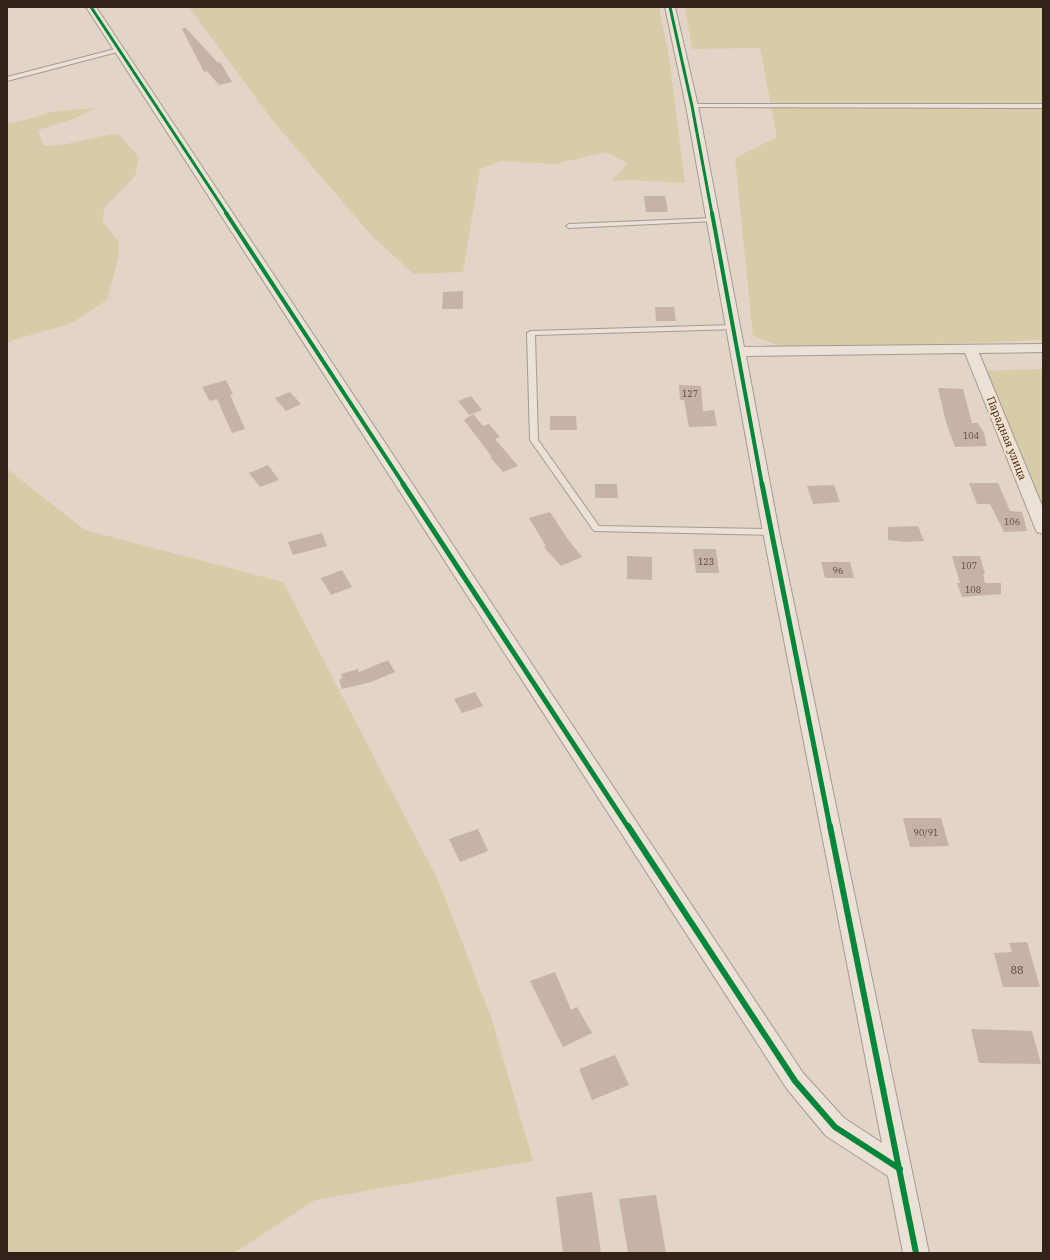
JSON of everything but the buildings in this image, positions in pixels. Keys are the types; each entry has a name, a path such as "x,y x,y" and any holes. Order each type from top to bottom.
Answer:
{"street":[{"path":"91,7 795,1081 835,1127 900,1169"},
{"path":"670,7 692,106 714,220 771,532 916,1253"},
{"path":"738,352 1043,348"},
{"name":"Парадная улица","path":"970,349 1043,528"}],"lane":[{"path":"7,79 119,50"},
{"path":"692,106 1043,106"},
{"path":"570,226 714,220"},
{"path":"733,327 531,333 534,440 597,528 771,532"}],"shaded area":[{"path":"189,7 659,7 669,57 685,183 628,180 612,181 613,177 621,172 627,163 606,152 555,164 502,161 480,169 463,272 414,274 372,236 273,121"},
{"path":"685,7 1043,7 1043,340 788,349 753,336 735,158 777,137 760,48 692,49"},
{"path":"95,108 76,118 38,130 43,145 62,145 118,134 139,157 135,176 104,208 103,222 119,242 119,255 107,300 70,324 13,340 7,344 7,123 25,120 51,112"},
{"path":"1043,369 1043,507 973,371"},
{"path":"7,469 85,530 283,582 438,880 491,1017 533,1161 315,1200 234,1253 7,1253"}],"cycle path":[{"path":"91,7 795,1081 835,1127 900,1169"},
{"path":"670,7 692,106 771,532 916,1253"}]}
